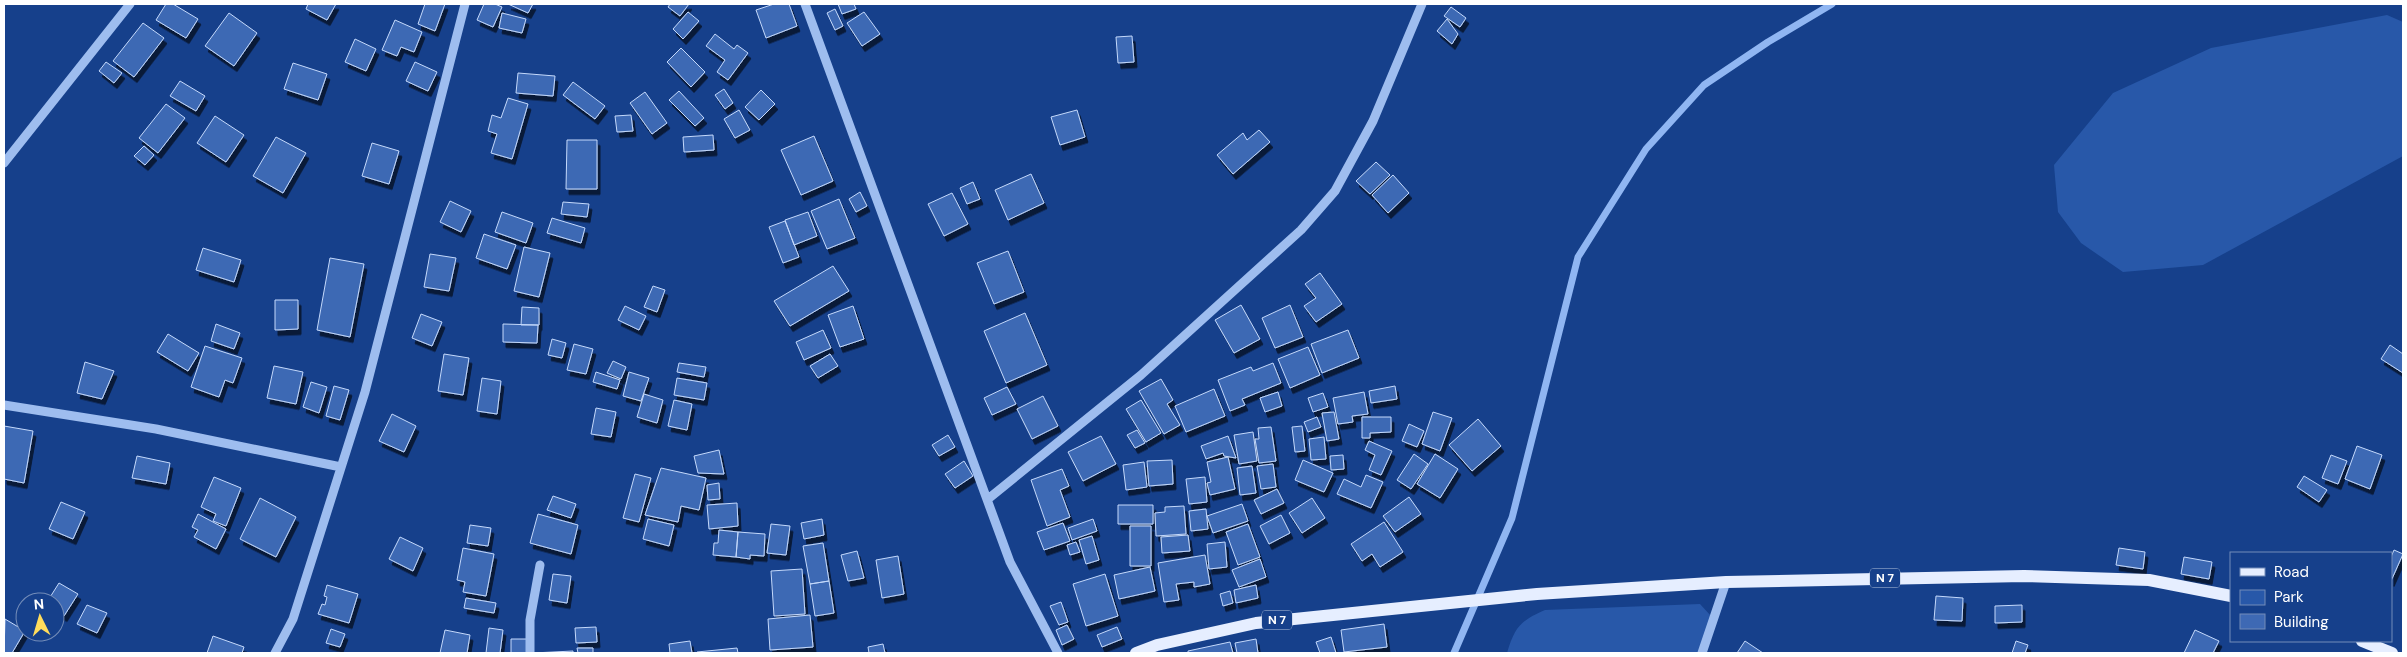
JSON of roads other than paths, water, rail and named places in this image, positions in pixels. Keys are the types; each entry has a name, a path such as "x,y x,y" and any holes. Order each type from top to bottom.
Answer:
{"main road":[{"name":"N 7","path":"1136,653 1157,645 1256,623 1422,604 1537,594 1726,582 2043,576 2149,580 2230,596"},
{"path":"2364,642 2392,653"}],"street":[{"path":"4,163 130,4"},
{"path":"275,653 293,619 365,392 465,4"},
{"path":"804,4 1010,562 1058,653"},
{"path":"988,499 1141,375 1301,230 1336,191 1372,121 1422,4"},
{"path":"4,405 156,429 341,467"},
{"path":"530,653 530,620 540,564"},
{"path":"1702,653 1726,582"}],"waterway":[{"path":"1454,653 1512,518 1578,257 1646,149 1704,85 1768,42 1832,4"}]}
